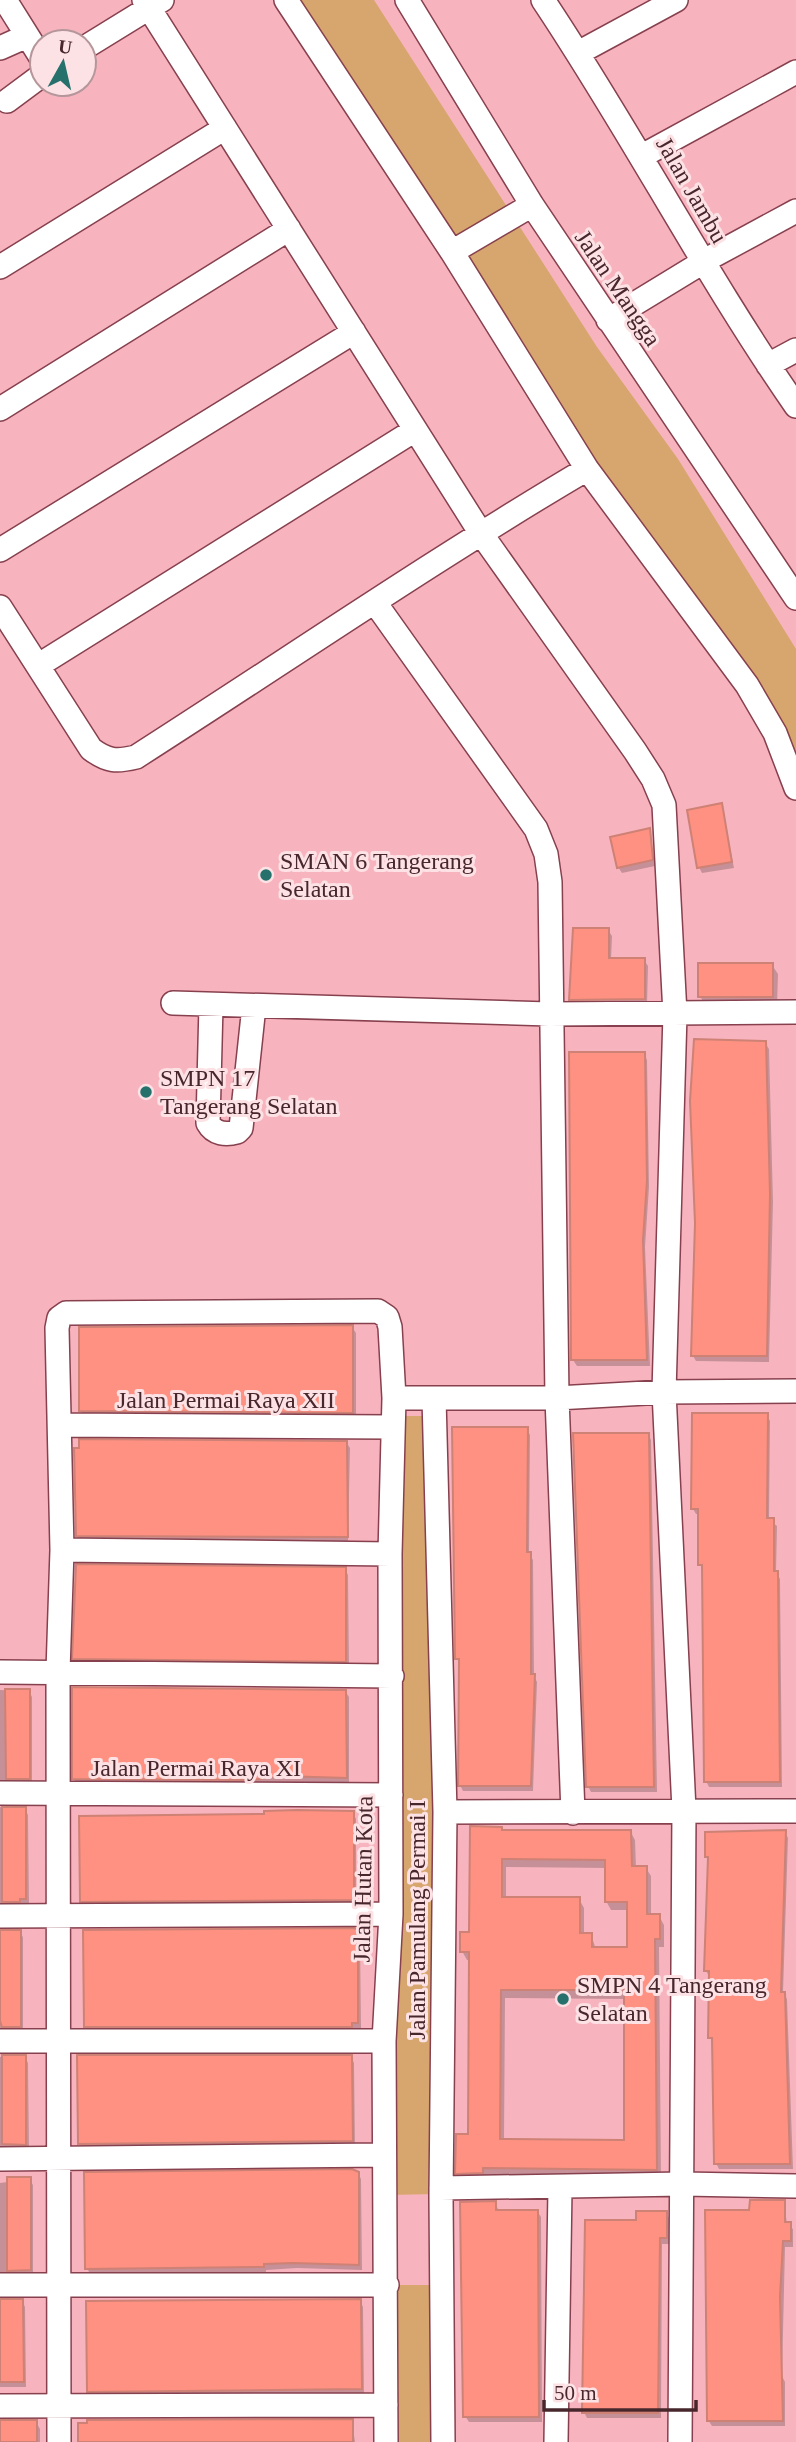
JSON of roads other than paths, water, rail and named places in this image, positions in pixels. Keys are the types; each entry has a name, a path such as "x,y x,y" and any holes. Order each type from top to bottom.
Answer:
{"street":[{"path":"0,48 27,36 5,0"},
{"path":"286,0 452,252 587,469 747,685 775,733 796,788"},
{"name":"Jalan Jambu","path":"543,0 642,156 703,262 796,405"},
{"path":"578,52 676,0"},
{"path":"98,39 152,2 225,128 480,532 653,779 664,805 675,1013 664,1392 684,1810 680,2442"},
{"name":"Jalan Mangga","path":"418,4 532,205 796,598"},
{"path":"642,156 796,72"},
{"path":"7,101 28,85"},
{"path":"0,267 225,128"},
{"path":"452,252 532,205"},
{"path":"607,320 703,262 796,211"},
{"path":"0,409 289,229"},
{"path":"0,550 354,332"},
{"path":"768,365 796,350"},
{"path":"39,665 415,430"},
{"path":"0,607 91,749 106,760 120,761 136,757 376,604 480,532 587,469"},
{"path":"376,604 536,829 546,854 550,882 556,1398 573,1813"},
{"path":"173,1003 550,1014 796,1012"},
{"path":"211,1005 208,1123 215,1131 223,1134 237,1132 241,1128 254,1006"},
{"name":"Jalan Hutan Kota","path":"60,1425 57,1328 59,1318 66,1312 378,1311 387,1317 394,1398 390,1554 391,1914 384,2041 386,2442"},
{"path":"394,1398 556,1398 664,1392 796,1391"},
{"name":"Jalan Pamulang Permai I","path":"433,1398 445,1812 441,2188 443,2442"},
{"path":"59,2442 58,1671 62,1550 60,1425"},
{"name":"Jalan Permai Raya XII","path":"60,1425 392,1427"},
{"path":"62,1550 390,1554"},
{"path":"0,1672 392,1676"},
{"name":"Jalan Permai Raya XI","path":"0,1793 391,1795"},
{"path":"445,1812 796,1811"},
{"path":"0,1916 391,1914"},
{"path":"0,2041 384,2041"},
{"path":"0,2159 384,2155"},
{"path":"441,2188 683,2184 796,2186"},
{"path":"556,2442 560,2188"},
{"path":"0,2285 387,2285"},
{"path":"0,2406 386,2405"}],"place":[{"name":"SMAN 6 Tangerang Selatan","path":"266,875"},
{"name":"SMPN 17 Tangerang Selatan","path":"146,1092"},
{"name":"SMPN 4 Tangerang Selatan","path":"563,1999"}]}
